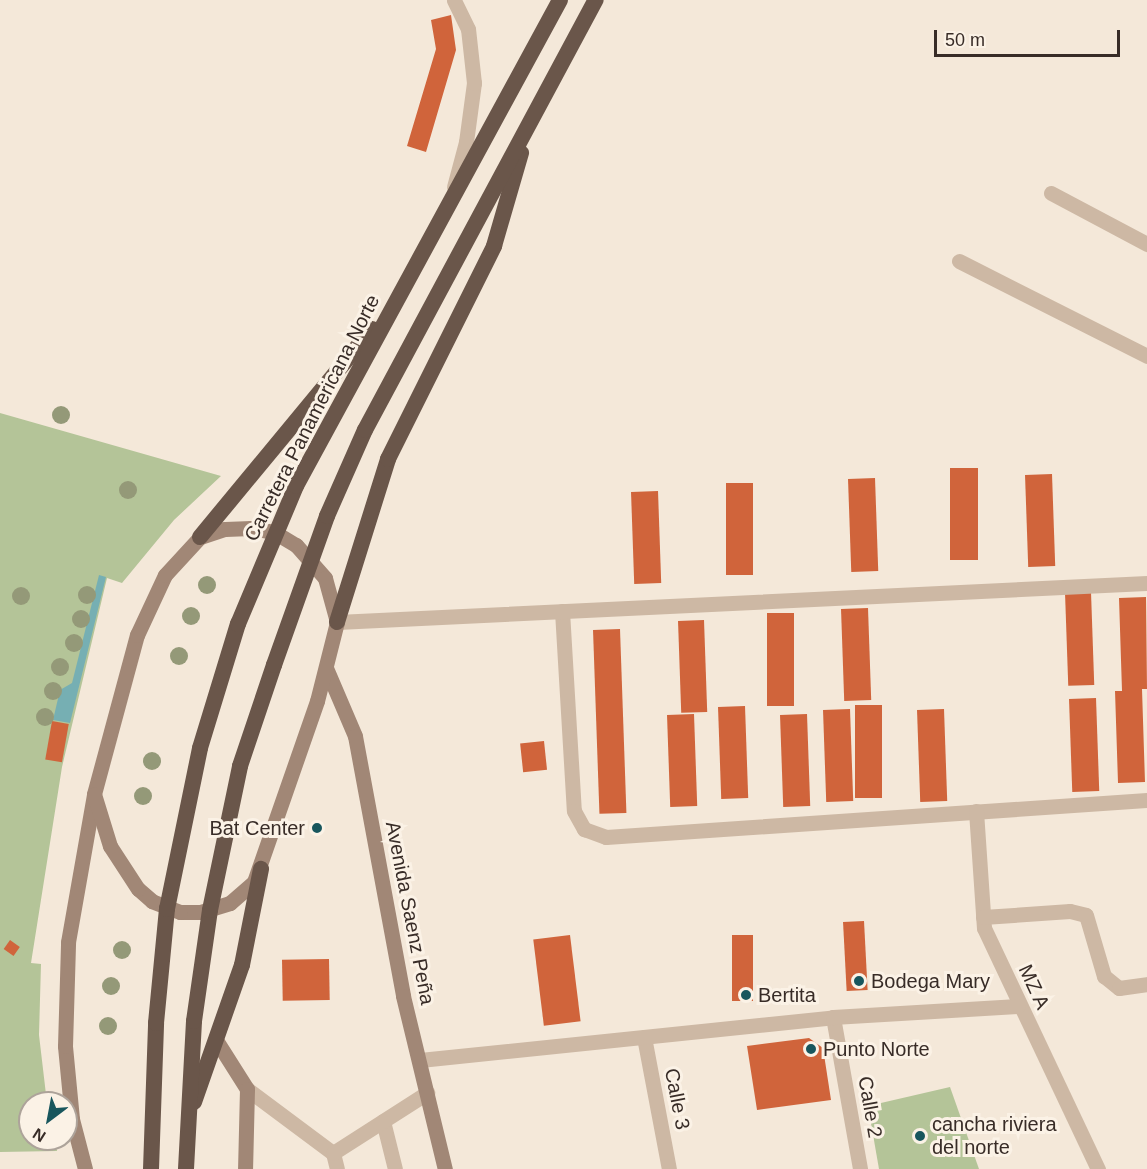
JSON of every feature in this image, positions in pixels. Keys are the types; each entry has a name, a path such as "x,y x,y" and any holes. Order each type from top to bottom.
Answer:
{"highway":[{"name":"Carretera Panamericana Norte","path":"152,1169 156,1023 167,909 200,748 238,624 274,532 398,295 560,0"},
{"path":"186,1169 194,1021 210,910 240,766 311,559 365,430 596,0"},
{"path":"337,622 388,459 494,246 532,117"},
{"path":"200,537 398,295"},
{"path":"188,1120 242,965 261,869"}],"main road":[{"path":"85,1169 68,1085 64,988 78,874 94,794 143,617 165,575 200,537 225,529 274,532 311,559 325,578 337,622 317,701 261,869 241,896 210,910 192,912 167,909 138,889 111,846 94,794"},
{"name":"Avenida Saenz Peña","path":"326,668 355,736 403,996 445,1169"},
{"path":"317,701 330,695 338,696"},
{"path":"216,1040 247,1089 245,1169"}],"street":[{"path":"451,199 466,142 474,83 468,29 454,0"},
{"path":"1051,193 1147,244"},
{"path":"959,261 1147,356"},
{"path":"337,622 1147,583"},
{"path":"562,611 574,811 584,829 606,837 1147,800"},
{"name":"MZ A","path":"976,811 984,928 1018,1006 1098,1169"},
{"path":"983,916 1070,911 1086,915 1104,976 1119,988 1147,984"},
{"path":"420,1060 833,1017 1018,1006"},
{"name":"Calle 2","path":"833,1017 860,1169"},
{"name":"Calle 3","path":"644,1037 669,1169"},
{"path":"247,1089 333,1153 337,1169"},
{"path":"333,1153 427,1093"},
{"path":"383,1121 395,1169"}],"green space":[{"path":"0,413 221,476 174,520 122,583 107,578 62,767 31,963 41,964 39,1035 46,1091 18,1091 18,1151 57,1151 0,1152"},
{"name":"cancha riviera del norte","path":"950,1087 979,1169 879,1169 868,1106"}],"water":[{"path":"99,575 106,577 70,723 53,720 60,690 72,683"}],"building":[{"path":"451,15 456,50 426,152 407,146 436,49 431,20"},
{"path":"950,468 978,468 978,560 950,560"},
{"path":"1052,474 1055,566 1028,567 1025,475"},
{"path":"875,478 878,571 851,572 848,479"},
{"path":"726,483 753,483 753,575 726,575"},
{"path":"658,491 661,583 634,584 631,492"},
{"path":"1091,592 1094,685 1068,686 1065,593"},
{"path":"1146,597 1147,689 1142,689 1145,782 1118,783 1115,691 1122,691 1119,598"},
{"path":"868,608 871,700 844,701 841,609"},
{"path":"767,613 794,613 794,706 767,706"},
{"path":"704,620 707,712 681,713 678,621"},
{"path":"620,629 626,813 599,814 593,630"},
{"path":"1096,698 1099,791 1072,792 1069,699"},
{"path":"855,705 882,705 882,798 855,798"},
{"path":"745,706 748,798 721,799 718,707"},
{"path":"850,709 853,801 826,802 823,710"},
{"path":"944,709 947,801 920,802 917,710"},
{"path":"694,714 697,806 670,807 667,715"},
{"path":"807,714 810,806 783,807 780,715"},
{"path":"52,721 69,724 62,762 45,759"},
{"path":"544,741 547,770 523,772 520,744"},
{"path":"864,921 868,990 847,991 843,922"},
{"path":"570,935 581,1021 544,1026 533,940"},
{"path":"732,935 753,935 753,1001 732,1001"},
{"path":"10,940 20,947 14,956 4,949"},
{"path":"329,959 330,1000 283,1001 282,960"},
{"path":"809,1038 823,1048 831,1100 757,1110 747,1046"}],"place":[{"name":"Bat Center","path":"317,828"},
{"name":"Bodega Mary","path":"859,981"},
{"name":"Bertita","path":"746,995"},
{"name":"Punto Norte","path":"811,1049"},
{"name":"cancha riviera del norte","path":"920,1136"}]}
